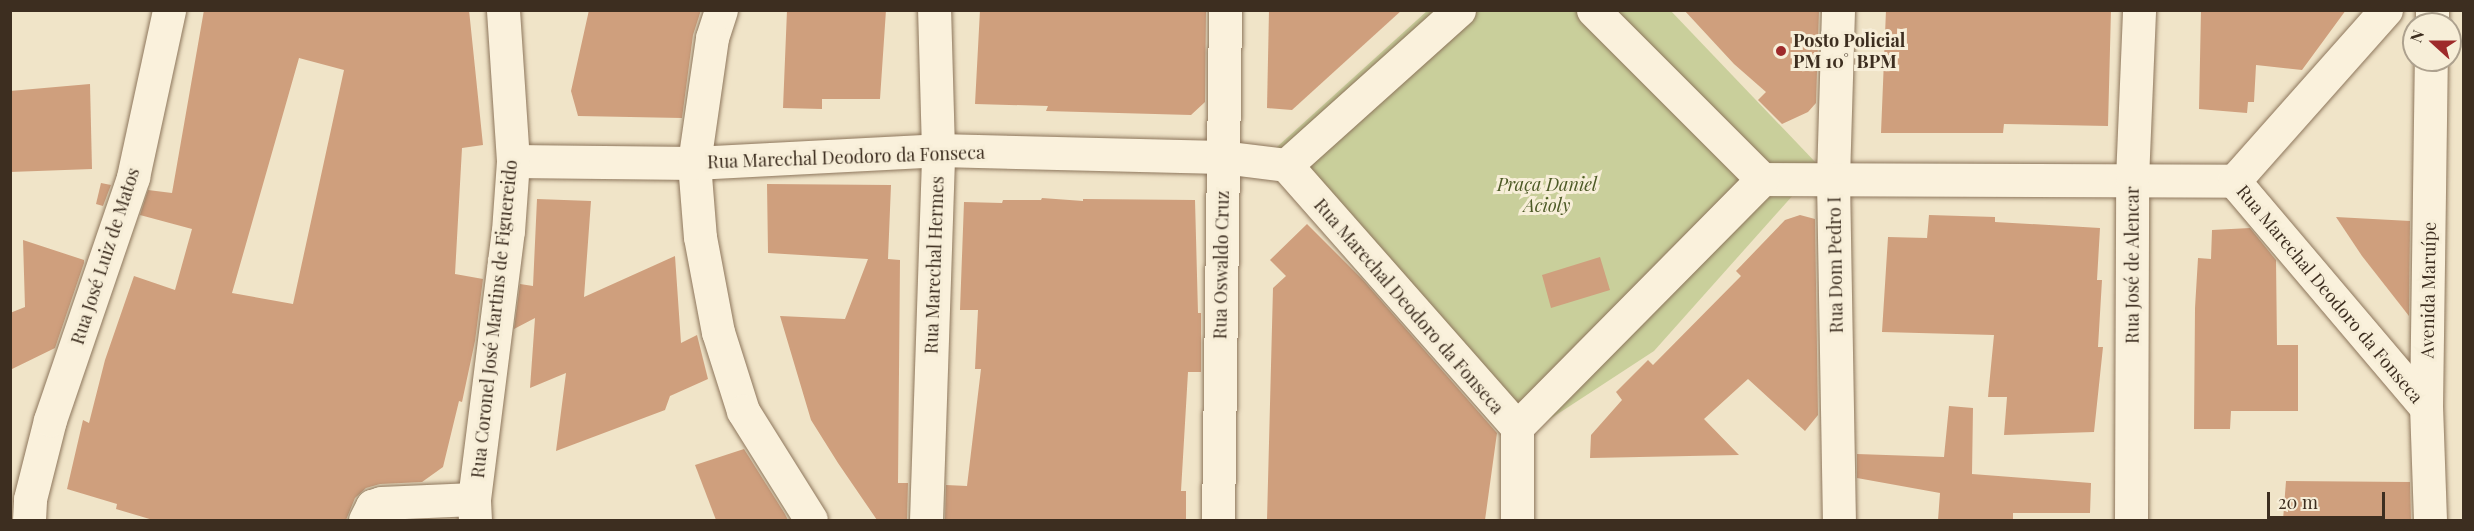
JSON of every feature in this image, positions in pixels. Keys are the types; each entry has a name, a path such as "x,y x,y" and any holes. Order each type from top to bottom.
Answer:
{"street":[{"name":"Rua José Luiz de Matos","path":"30,510 50,420 133,177 168,10"},
{"name":"Rua Coronel José Martins de Figuereido","path":"474,510 508,231 513,162 503,10"},
{"path":"721,10 712,38 694,163 700,237 716,321 743,411 811,520"},
{"name":"Rua Marechal Hermes","path":"926,520 938,150 934,10"},
{"name":"Rua Oswaldo Cruz","path":"1218,520 1225,10"},
{"path":"1286,165 1459,10"},
{"path":"1593,10 1762,179"},
{"name":"Rua Dom Pedro I","path":"1838,10 1833,180 1839,520"},
{"name":"Rua José de Alencar","path":"2132,520 2132,178 2139,10"},
{"name":"Rua Marechal Deodoro da Fonseca","path":"2234,180 2386,10"},
{"name":"Avenida Maruípe","path":"2430,520 2426,407 2431,72"},
{"name":"Rua Marechal Deodoro da Fonseca","path":"513,162 694,163 938,150 1222,158 1286,165 1517,428 1762,179 2234,180 2426,407"},
{"path":"1517,428 1517,520"},
{"path":"10,469 30,510"},
{"path":"365,520 372,506 381,503 474,510"}],"green space":[{"name":"Praça Daniel Acioly","path":"1670,10 1819,166 1654,351 1518,440 1266,157 1427,11"}],"building":[{"path":"204,10 469,10 483,145 462,148 455,274 483,279 475,341 462,402 459,401 443,467 422,482 380,484 366,488 355,498 346,520 153,520 116,509 117,504 67,489 83,420 89,423 105,360 134,276 175,290 192,229 140,215 148,190 172,193","holes":["299,58 344,70 293,304 232,293"]},
{"path":"589,10 701,10 693,35 682,118 578,116 571,91"},
{"path":"787,10 886,10 880,99 822,99 822,109 783,108"},
{"path":"980,10 1206,10 1205,102 1191,115 1046,111 1048,106 975,104"},
{"path":"1269,10 1402,10 1292,110 1267,108"},
{"path":"1684,10 1819,10 1816,103 1808,112 1782,124 1758,100 1766,92 1734,64"},
{"path":"1886,10 2111,10 2108,126 2004,124 2003,133 1881,133"},
{"path":"2201,10 2346,10 2302,70 2256,65 2254,102 2248,102 2247,113 2199,109"},
{"path":"90,84 92,169 10,172 10,91"},
{"path":"101,183 111,185 103,206 96,204"},
{"path":"767,184 891,185 888,259 900,260 898,483 908,483 907,520 877,520 811,420 780,316 845,319 868,259 768,253"},
{"path":"1042,198 1083,201 1083,199 1195,200 1198,313 1201,313 1201,372 1188,372 1181,491 1186,491 1186,520 945,520 946,485 967,486 981,369 975,369 978,310 960,310 964,202 1002,203 1003,200 1041,200"},
{"path":"537,199 591,201 584,297 675,256 681,343 697,335 708,379 670,396 665,410 556,451 566,373 530,388 535,318 514,329 520,284 533,286"},
{"path":"1800,215 1815,219 1818,415 1805,431 1748,379 1704,419 1739,455 1590,458 1591,435 1622,400 1616,392 1648,360 1653,365 1741,276 1736,271 1785,220"},
{"path":"1929,215 1995,217 1995,222 2100,228 2097,280 2102,280 2098,347 2103,347 2094,432 2004,435 2007,397 1988,397 1994,335 1882,332 1888,237 1927,238"},
{"path":"2336,217 2410,221 2409,316 2362,256"},
{"path":"1307,224 1363,280 1497,433 1485,520 1267,520 1273,288 1286,276 1270,260"},
{"path":"2250,228 2276,260 2277,345 2298,345 2298,411 2231,411 2230,429 2194,429 2195,308 2198,258 2211,259 2212,230"},
{"path":"23,240 84,260 84,263 55,348 10,370 10,313 25,307"},
{"path":"1600,257 1610,290 1551,308 1542,275"},
{"path":"1949,406 1973,408 1972,474 2091,483 2090,513 2013,513 2013,520 1938,520 1940,493 1857,478 1857,454 1944,457"},
{"path":"744,449 788,520 716,520 695,465"},
{"path":"2286,481 2410,482 2411,520 2283,520"}],"place":[{"name":"Posto Policial PM 10˚ BPM","path":"1781,51"}]}
